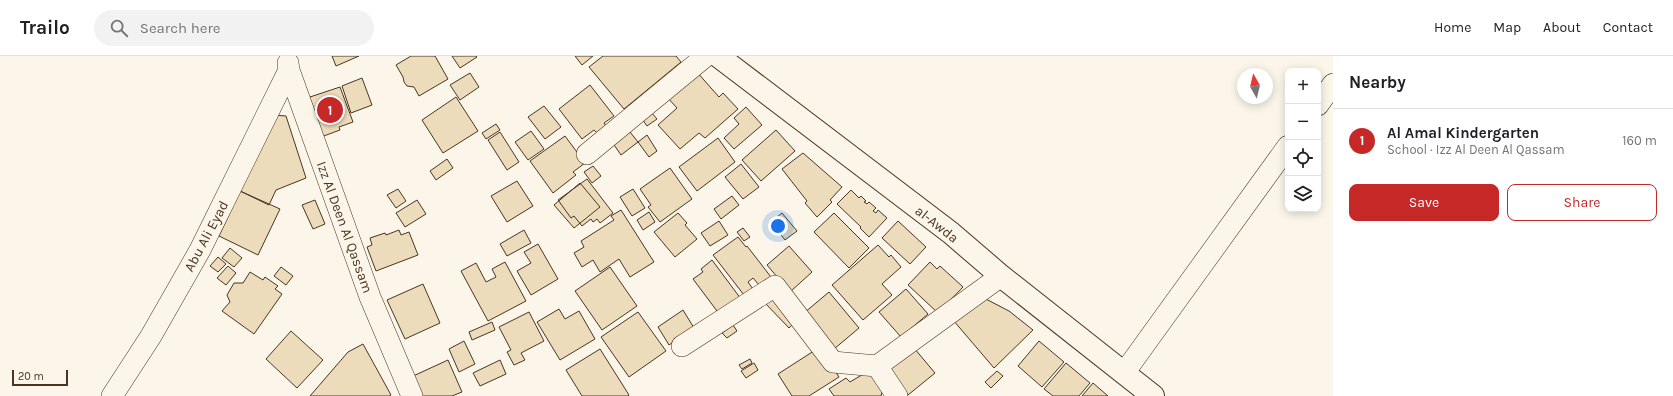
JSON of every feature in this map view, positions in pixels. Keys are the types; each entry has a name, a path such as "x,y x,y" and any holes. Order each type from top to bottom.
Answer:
{"main road":[{"name":"al-Awda","path":"718,56 951,233 1001,276 1153,396"}],"street":[{"path":"587,154 706,56"},
{"name":"Abu Ali Eyad","path":"112,396 151,336 200,250 288,63"},
{"name":"Izz Al Deen Al Qassam","path":"288,63 370,297 412,396"},
{"path":"1319,104 1333,84"},
{"path":"1124,373 1285,150"},
{"path":"682,346 775,286 833,362 877,366 1001,276"},
{"path":"877,366 897,396"}],"building":[{"path":"332,56 359,56 336,66"},
{"path":"411,56 435,56 448,79 419,96 414,87 407,86 404,82 403,77 396,65"},
{"path":"452,56 476,56 477,57 460,68"},
{"path":"575,56 593,56 582,65"},
{"path":"603,56 676,56 681,62 624,109 589,67"},
{"path":"696,71 719,97 723,93 738,109 705,138 699,133 680,149 658,125 677,108 667,97"},
{"path":"470,73 479,87 460,100 450,85"},
{"path":"362,78 372,105 351,113 342,86"},
{"path":"590,85 614,116 604,123 606,126 597,133 594,130 582,139 559,109"},
{"path":"340,87 353,122 339,127 340,130 321,137 307,98"},
{"path":"456,97 478,131 443,153 422,120"},
{"path":"544,106 561,127 545,139 528,117"},
{"path":"746,107 762,125 734,149 724,138 739,124 734,118"},
{"path":"651,112 657,119 647,126 642,119"},
{"path":"273,115 286,116 306,178 276,190 269,205 240,191"},
{"path":"496,124 500,130 486,139 482,133"},
{"path":"626,127 638,142 621,155 610,139"},
{"path":"776,130 795,151 761,181 742,160"},
{"path":"531,131 544,149 528,160 515,142"},
{"path":"500,132 519,162 507,170 488,140"},
{"path":"647,135 657,151 649,157 638,142"},
{"path":"565,136 585,163 573,172 576,175 553,193 530,161"},
{"path":"718,138 735,162 697,191 679,167"},
{"path":"803,153 842,187 830,200 832,202 817,217 805,203 807,201 782,169"},
{"path":"447,159 453,168 436,180 430,171"},
{"path":"741,164 759,187 743,199 725,177"},
{"path":"593,166 601,176 592,183 584,172"},
{"path":"670,168 692,199 660,222 648,207 651,205 640,189"},
{"path":"587,179 613,213 600,223 597,219 593,222 591,219 582,226 574,216 571,218 558,200"},
{"path":"517,181 533,206 507,222 491,196"},
{"path":"580,183 600,207 574,228 554,205"},
{"path":"398,189 406,201 396,208 387,195"},
{"path":"633,189 645,208 632,216 620,197"},
{"path":"851,190 859,198 861,196 866,201 864,202 867,204 869,202 876,208 873,211 876,213 878,210 887,218 869,237 860,228 861,227 837,204"},
{"path":"240,191 280,209 258,255 219,236"},
{"path":"732,196 739,205 721,219 714,209"},
{"path":"315,200 325,224 313,229 302,205"},
{"path":"417,200 426,214 405,227 396,213"},
{"path":"621,210 654,262 630,277 619,259 600,272 593,260 582,267 574,253 584,247 581,241 614,220 611,216"},
{"path":"649,212 655,222 643,230 637,220"},
{"path":"678,213 687,223 685,225 697,239 675,257 654,232"},
{"path":"782,213 797,231 785,240 771,222"},
{"path":"834,213 869,248 849,268 814,232"},
{"path":"719,221 728,235 710,246 701,233"},
{"path":"898,221 926,247 910,264 882,238"},
{"path":"743,228 750,237 744,241 737,232"},
{"path":"399,230 401,235 409,232 418,255 376,271 367,247 372,245 370,238 385,233 386,235"},
{"path":"524,230 531,243 507,256 500,244"},
{"path":"738,237 746,247 747,246 771,277 760,286 753,278 748,282 753,289 744,295 713,255"},
{"path":"538,244 558,279 531,295 517,271 531,263 524,252"},
{"path":"878,245 889,257 891,255 901,267 882,284 892,295 863,320 832,285"},
{"path":"789,246 812,272 790,292 767,265"},
{"path":"230,248 242,258 234,267 222,258"},
{"path":"218,257 226,264 218,272 210,266"},
{"path":"712,260 741,299 720,315 693,279 703,272 701,269"},
{"path":"505,262 526,301 488,321 461,271 476,263 486,282 496,277 492,269"},
{"path":"930,262 937,269 940,266 963,287 938,313 908,285"},
{"path":"228,266 236,273 226,285 217,278"},
{"path":"281,267 293,276 286,285 274,276"},
{"path":"610,267 637,306 602,330 575,291"},
{"path":"250,272 263,280 265,277 278,286 275,289 282,294 254,334 222,311 230,302 227,295 234,283 243,283"},
{"path":"423,284 440,323 405,339 387,300"},
{"path":"906,289 928,314 901,337 879,312"},
{"path":"829,292 859,328 834,349 804,313"},
{"path":"773,295 797,320 789,328 765,303"},
{"path":"982,297 1009,311 1033,330 994,368 953,320"},
{"path":"559,309 565,319 579,311 595,339 560,360 537,322"},
{"path":"683,310 694,328 669,345 658,327"},
{"path":"529,312 544,341 521,353 525,360 514,365 507,352 511,350 499,327"},
{"path":"638,312 666,351 629,377 601,337"},
{"path":"492,322 495,330 472,340 469,332"},
{"path":"733,325 737,331 727,338 722,333"},
{"path":"291,331 323,360 297,388 266,359"},
{"path":"464,341 475,364 459,372 449,349"},
{"path":"1039,341 1064,362 1042,387 1018,366"},
{"path":"363,344 391,395 310,396 348,352"},
{"path":"820,347 839,377 809,396 792,396 778,374"},
{"path":"914,348 935,373 908,395 887,371"},
{"path":"600,349 629,395 628,396 582,396 566,370"},
{"path":"750,359 752,363 742,369 739,365"},
{"path":"448,360 462,392 452,396 420,396 411,377"},
{"path":"500,360 506,374 480,386 473,373"},
{"path":"754,363 758,370 746,378 741,371"},
{"path":"1066,363 1090,383 1079,396 1053,396 1044,389"},
{"path":"870,370 883,389 881,396 834,396 829,389 846,378 850,382"},
{"path":"997,371 1003,376 991,388 985,382"},
{"path":"1093,383 1108,396 1082,396"}],"place":[{"name":"Al Amal Kindergarten","path":"330,110"}]}
